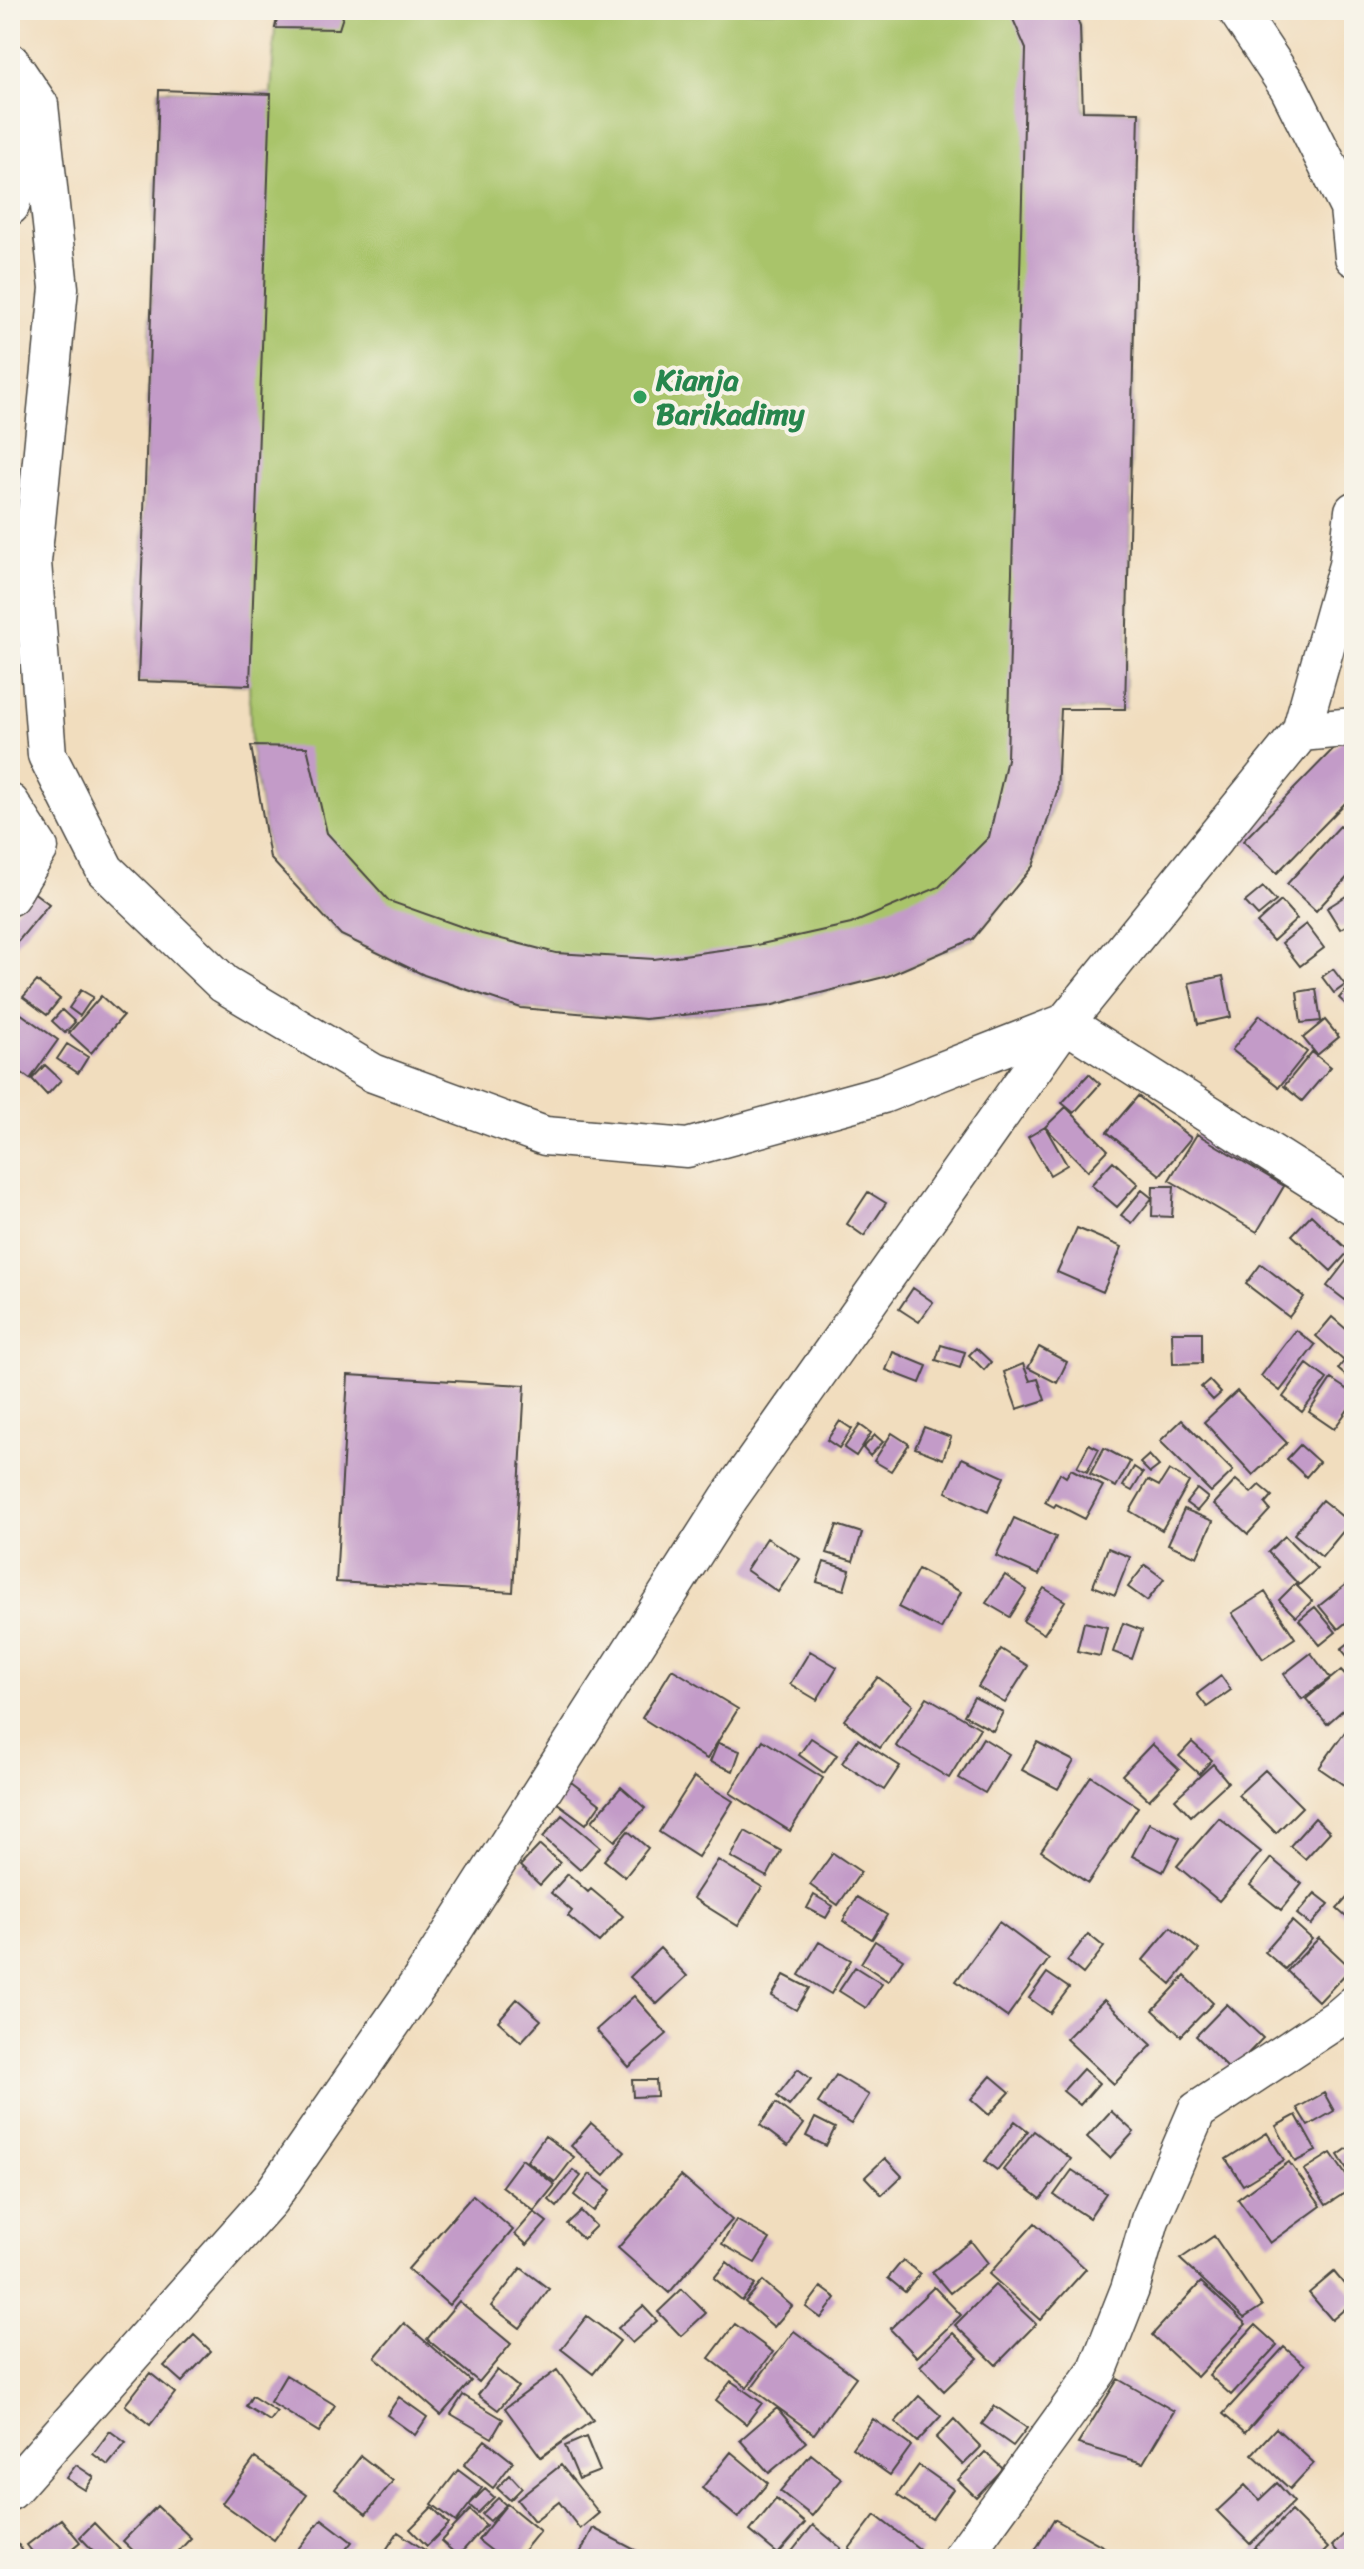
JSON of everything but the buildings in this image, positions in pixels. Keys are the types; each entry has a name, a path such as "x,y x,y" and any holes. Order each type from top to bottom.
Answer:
{"street":[{"path":"1237,10 1289,88 1349,208 1354,257"},
{"path":"10,62 39,105 59,288 32,562 47,755 105,870 224,984 373,1073 545,1136 687,1148 883,1094 1065,1023"},
{"path":"10,206 39,105"},
{"path":"10,2491 269,2200 422,1979 729,1498 1065,1023 1301,732 1348,565 1354,511"},
{"path":"1301,732 1354,727"},
{"path":"10,803 39,848 105,870"},
{"path":"10,896 39,848"},
{"path":"1065,1023 1354,1206"},
{"path":"961,2559 1098,2370 1130,2289 1150,2220 1197,2111 1354,2005"}],"green space":[{"name":"Kianja Barikadimy","path":"279,10 1074,10 1080,27 1083,110 1139,112 1125,709 1061,709 1057,791 1033,866 973,939 888,976 769,1006 645,1019 521,1008 424,975 341,935 270,858 251,746 249,685 138,681 159,90 271,94"}],"place":[{"name":"Kianja Barikadimy","path":"640,397"}]}
